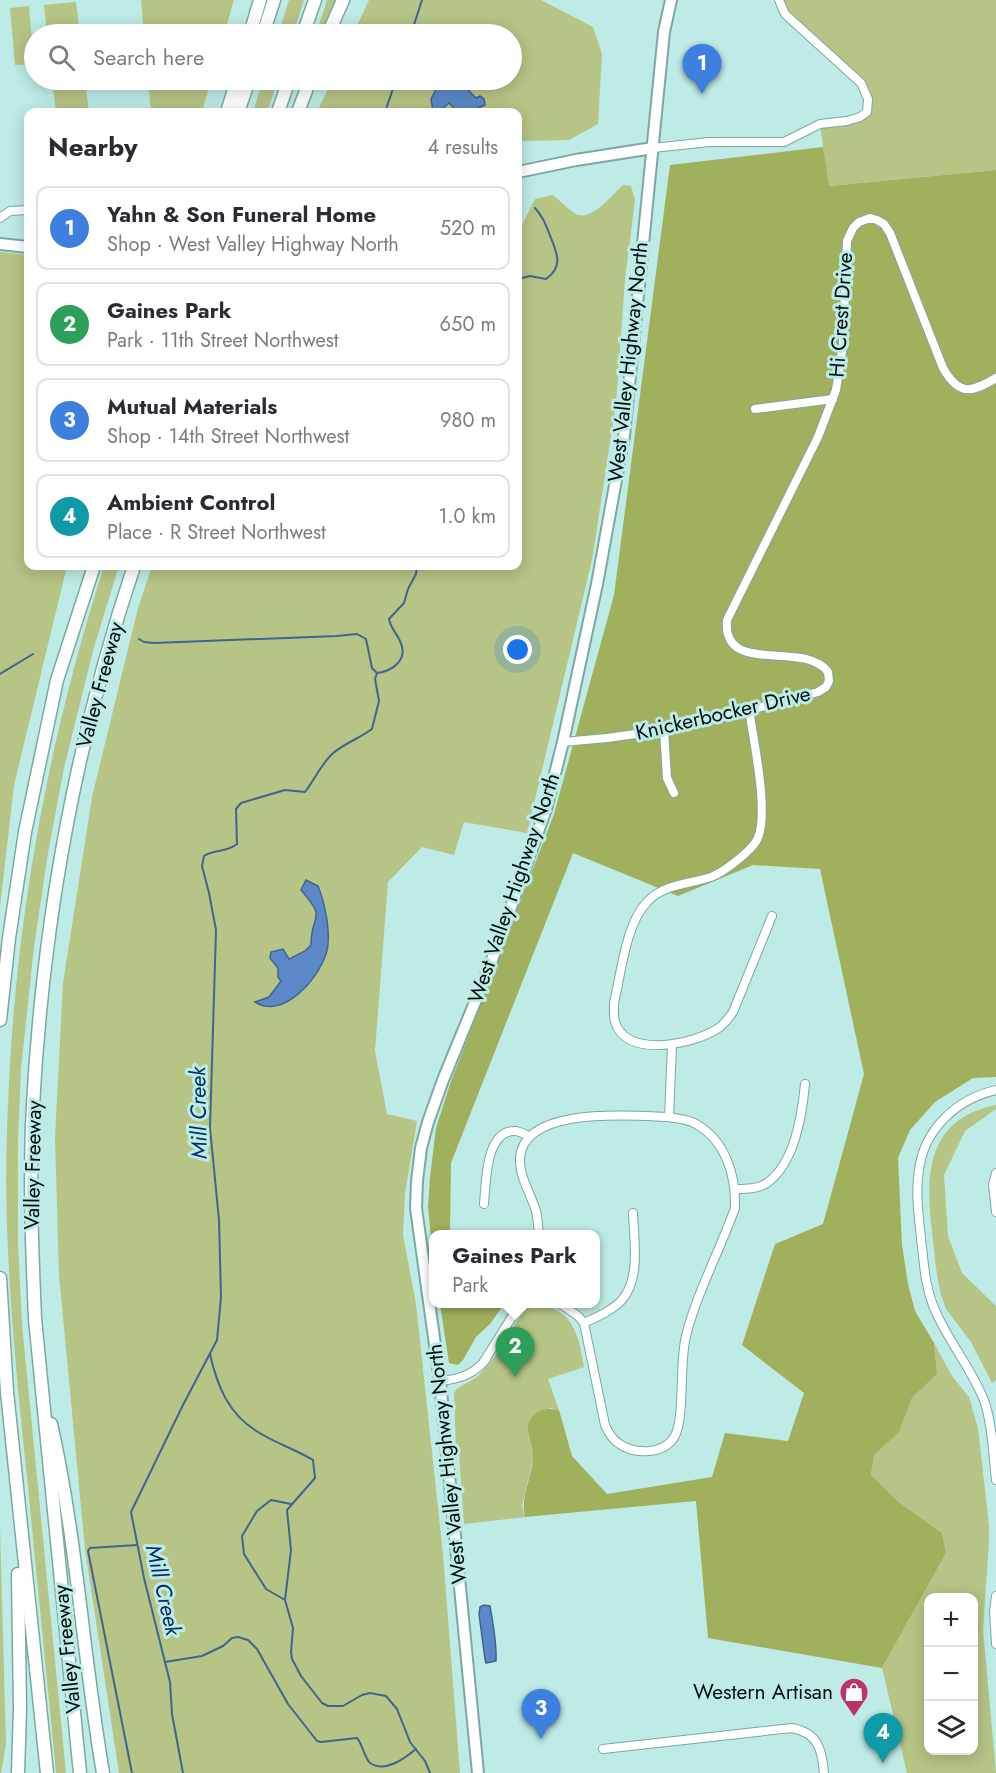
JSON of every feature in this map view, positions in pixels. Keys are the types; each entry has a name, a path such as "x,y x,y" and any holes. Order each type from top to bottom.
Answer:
{"highway":[{"path":"253,24 260,0"},
{"path":"266,24 274,0"},
{"path":"305,24 311,0"},
{"path":"307,24 315,0"},
{"path":"333,24 344,0"},
{"path":"228,108 234,90"},
{"path":"239,108 246,90"},
{"path":"279,108 285,90"},
{"path":"300,108 306,90"},
{"name":"Valley Freeway","path":"0,1020 9,938 25,831 57,680 93,570"},
{"name":"Valley Freeway","path":"80,1773 39,1371 32,1244 33,1107 38,1026 47,944 63,836 97,686 133,570"},
{"name":"Valley Freeway","path":"0,1278 7,1392 46,1773"},
{"path":"39,1371 62,1469 103,1773"},
{"path":"17,1494 20,1709 18,1773"}],"main road":[{"name":"West Valley Highway North","path":"429,1302 416,1208 421,1148 442,1080 489,968 546,809 563,742 597,584 624,436 645,206 664,32 671,0"},
{"path":"522,171 653,148"},
{"path":"0,244 24,247"},
{"name":"West Valley Highway North","path":"430,1308 440,1381 478,1773"}],"street":[{"path":"653,148 710,141 784,142 820,124 847,121 867,112 868,99 861,83 784,14 779,0"},
{"path":"0,218 10,211 24,210"},
{"name":"Hi Crest Drive","path":"727,636 727,620 818,437 833,399 843,345 847,241 856,224 870,218 880,221 890,233 948,377 958,388 968,390 996,378"},
{"path":"755,409 833,399"},
{"name":"Knickerbocker Drive","path":"563,742 664,730 818,692 826,687 829,681 828,672 824,666 816,662 804,658 748,653 731,643 727,636"},
{"path":"749,709 761,794 760,829 757,840 735,862 716,875 658,892 647,901 638,913 632,930 614,1004 616,1026 624,1036 635,1042 672,1045 706,1035 726,1022 733,1012 772,916"},
{"path":"664,730 668,778 674,793"},
{"path":"669,1118 672,1045"},
{"path":"735,1189 754,1188 767,1183 780,1170 802,1118 805,1084"},
{"path":"996,1090 981,1093 966,1100 940,1123 925,1150 919,1167 917,1196 928,1290 941,1323 976,1382 985,1404 990,1422 996,1480"},
{"path":"538,1230 536,1213 521,1168 522,1150 530,1136 547,1125 607,1115 669,1118 695,1123 716,1141 733,1175 735,1208 686,1336 682,1361 679,1425 673,1438 662,1447 638,1452 626,1448 610,1436 605,1425 584,1323 567,1308"},
{"path":"484,1204 489,1164 495,1142 505,1134 512,1132 530,1136"},
{"path":"996,1173 993,1185 996,1212"},
{"path":"584,1323 612,1308 627,1292 633,1271 633,1213"},
{"path":"440,1381 461,1378 483,1363 517,1308"},
{"path":"996,1596 994,1611 996,1644"},
{"path":"603,1749 780,1728 803,1730 812,1737 822,1752 824,1773"}],"green space":[{"path":"141,0 234,0 227,24 143,24"},
{"path":"289,0 304,0 296,24 281,24"},
{"path":"327,0 338,0 327,24 319,24"},
{"path":"369,0 541,0 593,27 602,54 598,124 569,140 522,141 522,108 319,108 327,90 522,90 522,24 358,24"},
{"path":"779,0 996,0 996,170 828,186 820,124 867,112 866,92 785,14"},
{"path":"76,2 79,24 46,24 44,5"},
{"path":"29,6 31,24 24,24 24,65 15,65 10,8"},
{"path":"53,90 86,90 88,108 56,108"},
{"path":"149,90 208,90 203,108 151,108"},
{"path":"260,90 275,90 268,108 254,108"},
{"path":"823,147 829,186 996,170 996,1077 973,1078 935,1102 910,1130 898,1158 902,1245 908,1284 915,1311 934,1343 937,1374 912,1398 899,1432 874,1455 871,1475 900,1503 942,1533 946,1553 882,1668 708,1638 696,1501 525,1517 524,1510 533,1457 528,1426 532,1417 544,1410 559,1410 572,1456 607,1494 712,1477 725,1433 788,1441 804,1393 742,1345 775,1244 823,1224 864,1074 820,869 753,865 678,896 573,853 451,1163 450,1230 430,1230 428,1207 436,1128 450,1084 554,814 614,595 670,165"},
{"path":"623,185 631,186 635,200 625,279 616,404 592,560 527,833 464,822 454,855 422,847 388,882 375,1051 387,1114 417,1121 405,1194 403,1235 416,1304 443,1554 460,1773 119,1773 85,1549 59,1275 55,1137 63,983 92,797 138,608 151,570 522,570 522,225 535,199 553,195 573,212 582,215 595,211","holes":["301,890 325,905 328,947 323,963 305,988 280,1005 256,1002 269,997 282,981 278,977 278,968 270,958 292,957 302,953 311,945 316,912"]},
{"path":"0,252 24,255 24,570 66,570 14,785 0,907"},
{"path":"103,570 118,570 94,647 64,768 34,947 21,1069 18,1243 22,1324 66,1773 56,1773 13,1333 8,1257 7,1122 15,1000 30,874 54,750 85,627"},
{"path":"996,1105 996,1109 965,1131 944,1175 948,1236 962,1273 996,1306 996,1380 992,1383 971,1342 946,1309 941,1295 934,1255 929,1189 936,1152 944,1136 956,1123 973,1112"},
{"path":"441,1308 501,1308 490,1324 476,1337 463,1360 458,1365 449,1363"},
{"path":"525,1308 551,1308 563,1314 570,1322 579,1342 584,1367 548,1379 559,1410 550,1408 528,1434 534,1455 522,1506 525,1517 464,1524 459,1452 456,1451 454,1392 477,1377 500,1349"},
{"path":"934,1343 952,1376 969,1397 978,1428 989,1526 983,1630 996,1773 907,1773 882,1668 946,1553 942,1533 900,1503 871,1475 874,1455 899,1432 912,1398 937,1374"},
{"path":"0,1527 6,1744 1,1773 0,1773"}],"water":[{"path":"436,90 468,90 476,98 480,96 484,99 485,105 478,108 454,108 449,103 443,108 432,108 431,99"},
{"path":"306,880 318,886 327,920 328,947 322,964 307,985 288,1001 277,1006 266,1006 255,1002 269,997 281,981 278,977 278,968 270,958 271,952 283,949 289,959 305,951 311,945 316,912 301,890"},
{"path":"490,1606 496,1654 496,1661 486,1663 479,1614 480,1607"}],"waterway":[{"name":"Mill Creek","path":"414,24 422,0"},
{"name":"Mill Creek","path":"386,108 393,90"},
{"path":"522,278 530,276 546,279 552,274 557,263 552,240 544,220 535,208"},
{"name":"Mill Creek","path":"183,1773 172,1714 170,1682 144,1578 131,1512 217,1340 221,1297 219,1220 210,1128 216,930 202,866 204,856 229,849 237,844 236,809 241,803 285,790 305,792 332,754 372,729 379,701 375,679 377,673 394,667 401,659 402,653 400,641 389,619 404,603 416,570"},
{"path":"139,639 154,643 357,634 366,639 372,668 377,673"},
{"path":"0,674 33,654"},
{"path":"210,1354 216,1377 226,1399 239,1417 265,1436 313,1460 315,1478 287,1510 291,1550 285,1600 293,1628 292,1659 301,1676 322,1703 328,1706 343,1706 370,1693 386,1696 397,1709 410,1742 425,1761 430,1773"},
{"path":"285,1600 266,1589 244,1554 242,1536 257,1511 271,1500 291,1504"},
{"path":"132,1773 88,1551 90,1548 137,1545"},
{"path":"165,1662 202,1656 223,1646 232,1638 248,1640 257,1649 288,1704 317,1741 357,1738 366,1758 376,1766 388,1766 416,1749"}],"place":[{"name":"Yahn & Son Funeral Home","path":"702,94"},
{"name":"Gaines Park","path":"515,1377"},
{"name":"Western Artisan","path":"854,1718"},
{"name":"Mutual Materials","path":"541,1739"},
{"name":"Ambient Control","path":"883,1763"}]}
